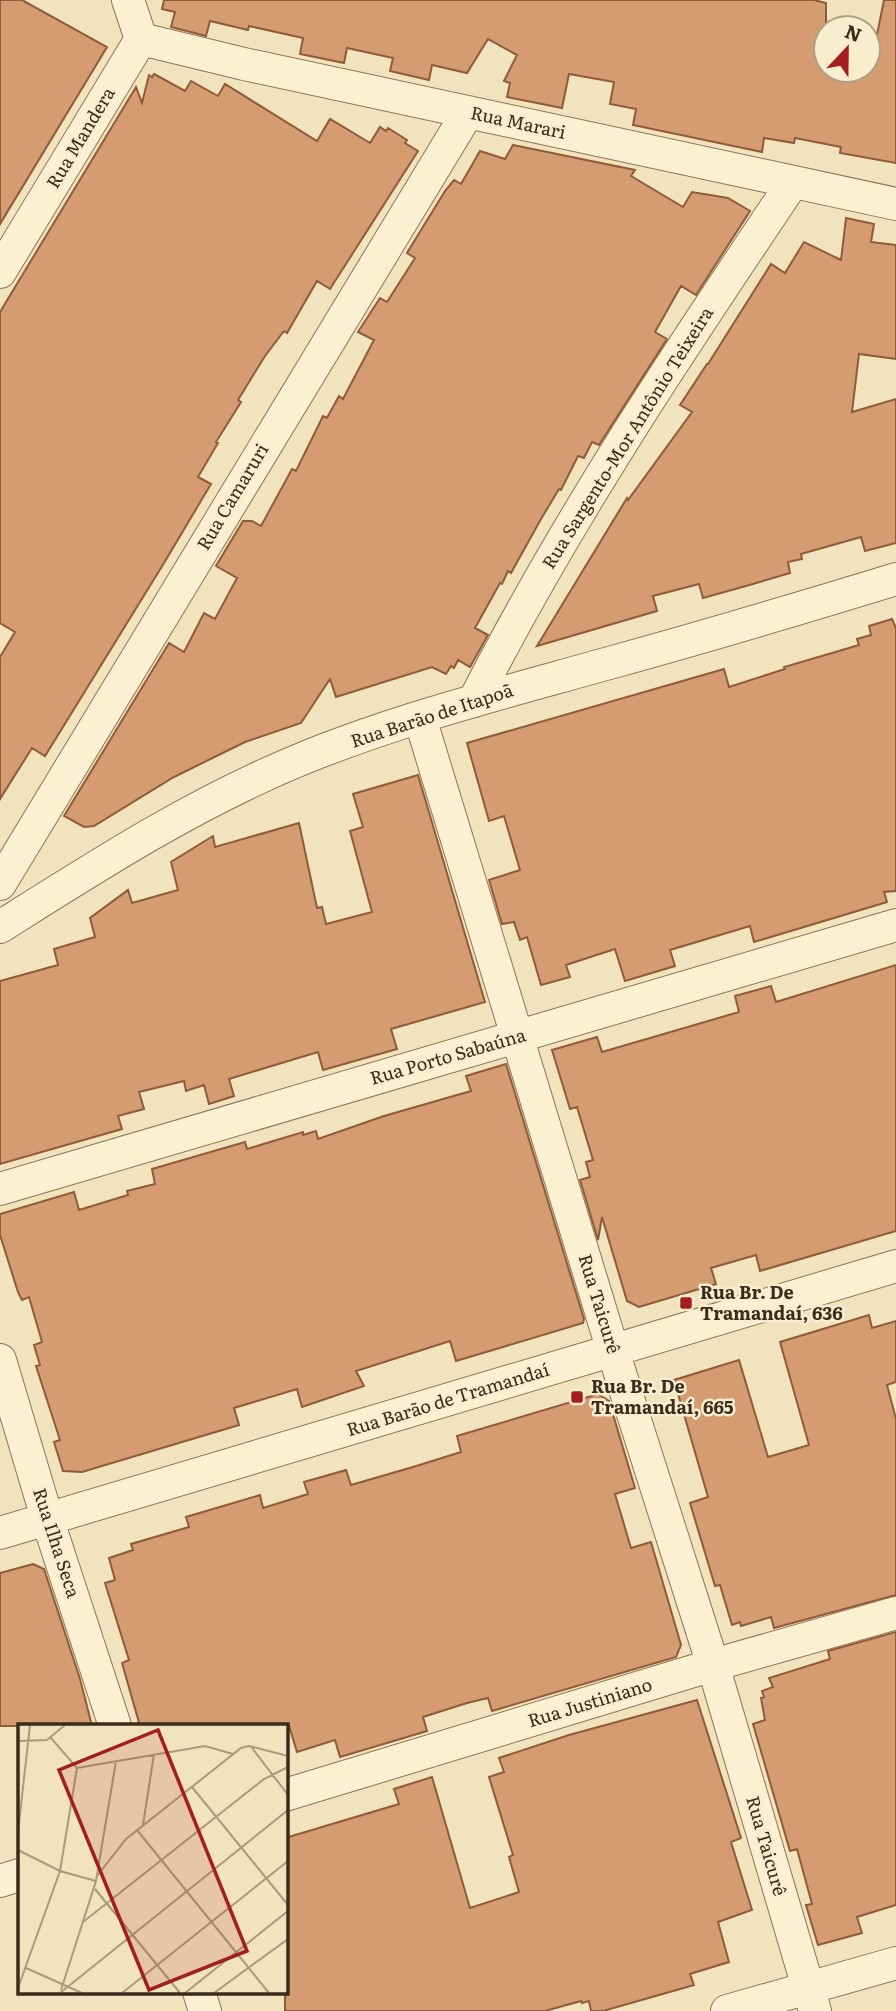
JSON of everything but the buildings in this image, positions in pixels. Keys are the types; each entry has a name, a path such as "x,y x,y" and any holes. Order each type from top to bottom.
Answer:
{"street":[{"path":"128,0 141,39"},
{"name":"Rua Marari","path":"141,39 231,61 896,204"},
{"name":"Rua Mandera","path":"0,272 141,39"},
{"name":"Rua Camaruri","path":"0,884 468,112"},
{"name":"Rua Sargento-Mor Antônio Teixeira","path":"474,701 575,520 793,182"},
{"name":"Rua Barão de Itapoã","path":"0,927 131,843 214,799 304,758 474,701 896,579"},
{"name":"Rua Taicurê","path":"421,718 613,1350 713,1665 811,1999"},
{"name":"Rua Porto Sabaúna","path":"0,1189 896,925"},
{"name":"Rua Barão de Tramandaí","path":"0,1533 896,1266"},
{"name":"Rua Ilha Seca","path":"0,1360 47,1518 114,1724"},
{"name":"Rua Justiniano","path":"287,1794 713,1665 896,1613"},
{"path":"0,1881 18,1875"},
{"path":"727,2011 811,1999 896,1963"},
{"path":"200,1994 205,2011"}],"place":[{"name":"Rua Br. De Tramandaí, 636","path":"686,1303"},
{"name":"Rua Br. De Tramandaí, 665","path":"577,1397"}]}
